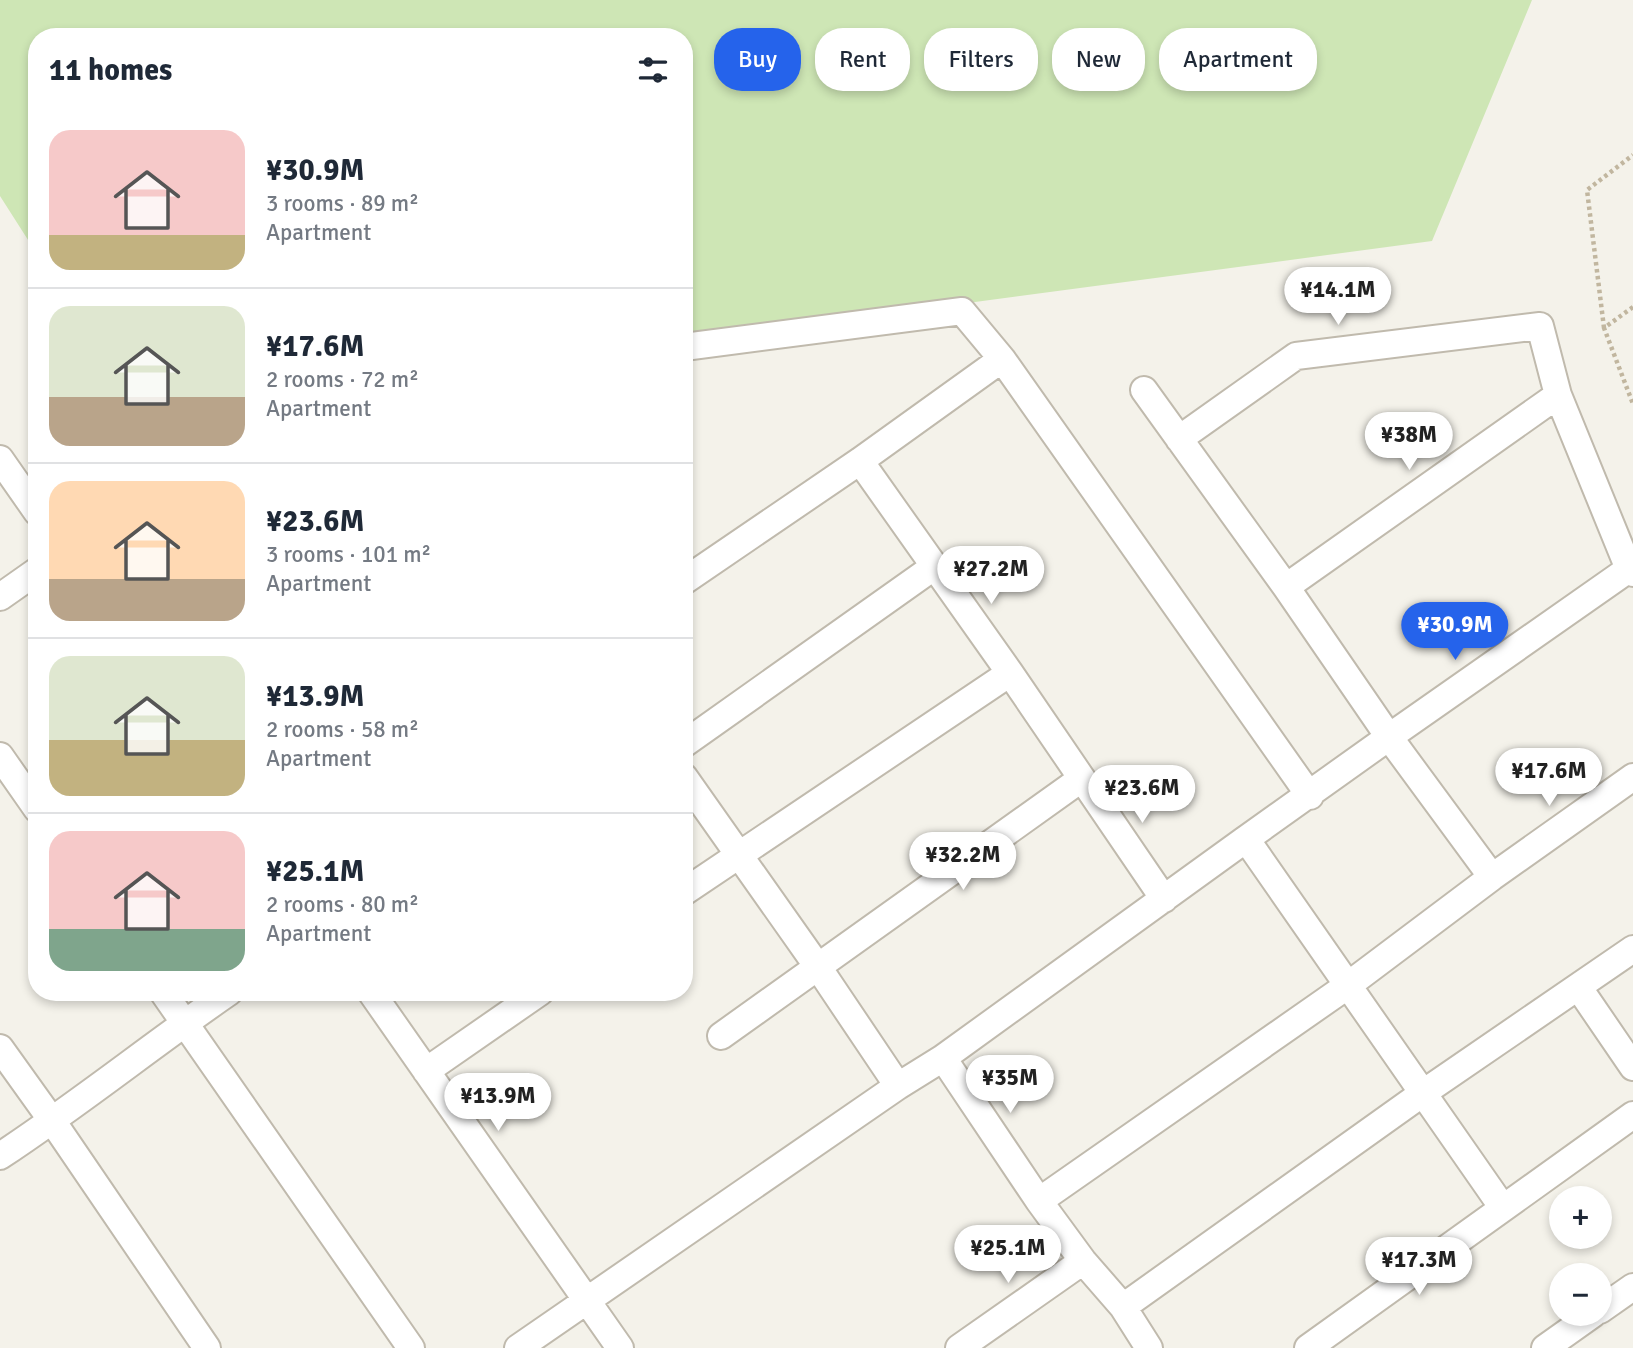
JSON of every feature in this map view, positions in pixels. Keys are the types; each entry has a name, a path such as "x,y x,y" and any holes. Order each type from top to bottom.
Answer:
{"street":[{"path":"693,346 962,311 1002,359 1310,796"},
{"path":"518,1348 898,1086 943,1058 1389,737 1631,571 1558,395 1540,326 1296,356 1179,439"},
{"path":"693,575 860,461 1002,359"},
{"path":"1144,390 1286,587 1389,737 1492,877"},
{"path":"1286,587 1558,395"},
{"path":"0,459 28,499"},
{"path":"860,461 1010,673 1164,899"},
{"path":"693,738 934,566"},
{"path":"0,597 28,577"},
{"path":"693,886 1010,673"},
{"path":"0,756 28,796"},
{"path":"1039,1201 1347,985 1633,777"},
{"path":"721,1036 1081,779"},
{"path":"693,790 898,1086"},
{"path":"1246,839 1503,1208"},
{"path":"1122,1307 1423,1093 1633,950"},
{"path":"1579,988 1633,1067"},
{"path":"169,1001 411,1348"},
{"path":"0,1156 52,1122 216,1001"},
{"path":"377,1001 620,1348"},
{"path":"426,1071 527,1001"},
{"path":"0,1048 206,1348"},
{"path":"943,1058 1039,1201 1083,1261 1122,1307 1149,1348"},
{"path":"1308,1348 1633,1115"},
{"path":"959,1348 1083,1261"},
{"path":"1612,1302 1633,1287"},
{"path":"1545,1348 1577,1326"}],"path":[{"path":"1633,155 1587,190 1604,328 1633,404"},
{"path":"1604,328 1633,307"}],"green space":[{"path":"0,0 1532,0 1432,241 751,332 693,337 693,28 28,28 28,240 0,196"}]}
